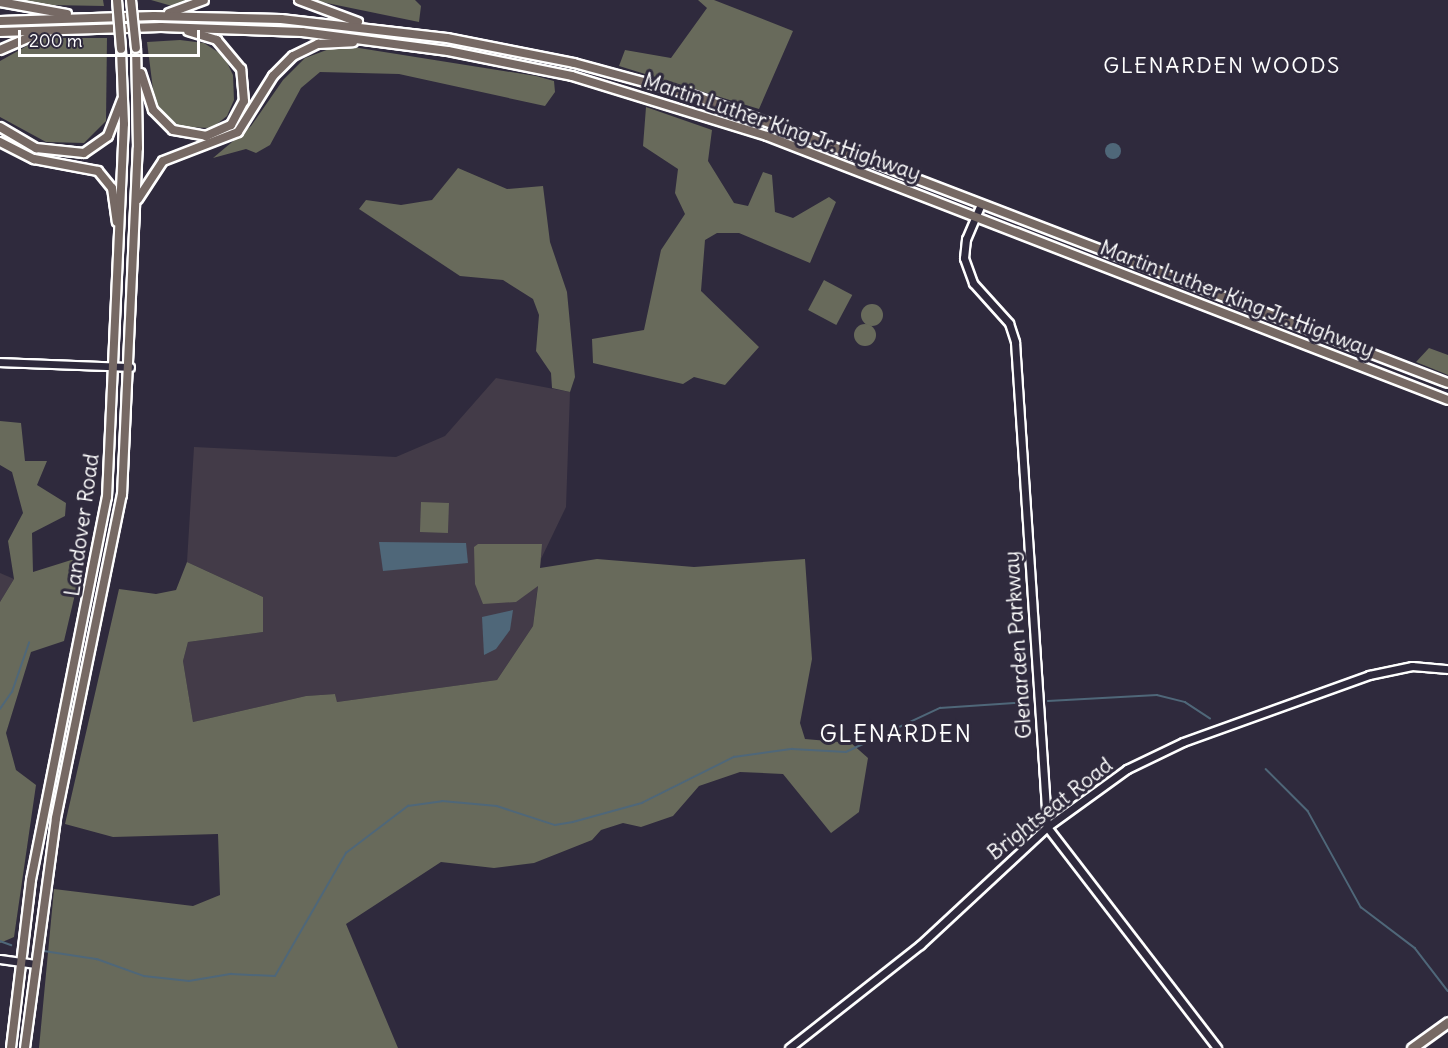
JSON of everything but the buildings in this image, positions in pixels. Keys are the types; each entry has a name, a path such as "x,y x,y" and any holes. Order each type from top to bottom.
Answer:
{"highway":[{"path":"1412,1048 1448,1022"}],"main road":[{"name":"Landover Road","path":"11,1048 20,962 47,790 96,570 116,366 124,93 117,0"},
{"name":"Landover Road","path":"25,1048 34,964 56,818 118,526 130,367 136,206 136,48 131,0"},
{"path":"154,16 204,0"},
{"path":"299,0 382,29"},
{"path":"0,2 101,17"},
{"name":"Martin Luther King Jr. Highway","path":"0,21 154,16 382,29 574,63 692,95 1448,383"},
{"path":"136,48 148,100 164,123 201,137 231,125 244,96 235,58 212,37 161,27"},
{"name":"Martin Luther King Jr. Highway","path":"0,32 161,27 302,32 383,42 572,76 771,138 1448,400"},
{"path":"0,50 24,37 61,29"},
{"path":"136,206 163,161 238,132 273,76 298,53 324,43 383,42"},
{"path":"0,127 36,148 84,153 112,129 124,93"},
{"path":"771,138 772,125"},
{"path":"0,142 34,159 85,166 102,174 114,197 120,248"}],"street":[{"name":"Glenarden Parkway","path":"981,204 964,245 965,264 976,288 1010,323 1015,342 1047,827"},
{"path":"0,362 130,367"},
{"name":"Brightseat Road","path":"789,1048 920,945 1047,827 1127,769 1183,742 1383,671 1448,669"},
{"path":"1047,827 1217,1048"},
{"path":"0,959 34,964"}],"shaded area":[{"path":"496,378 570,392 566,507 541,559 533,626 497,680 337,702 335,694 306,696 193,722 183,661 188,642 263,632 263,597 187,562 194,447 396,457 445,436"},
{"path":"0,573 14,579 0,602"}],"green space":[{"path":"14,0 103,0 104,6 49,5"},
{"path":"151,0 191,0 172,6"},
{"path":"312,0 415,0 421,6 419,22"},
{"path":"698,0 714,0 793,31 759,109 619,66 625,50 671,58 707,8"},
{"path":"41,38 107,38 106,121 84,143 46,142 0,117 0,61"},
{"path":"180,40 204,43 224,56 233,75 234,100 227,116 212,128 180,127 155,105 147,42"},
{"path":"340,45 536,76 554,81 555,92 545,106 399,74 320,72 301,88 270,145 256,153 246,149 213,158 251,126 283,80 305,58"},
{"path":"646,107 712,130 708,161 734,203 748,206 763,172 772,175 775,212 793,218 829,197 836,202 810,263 739,233 717,233 705,240 701,291 759,347 725,385 694,377 683,384 593,363 592,339 644,330 661,250 685,214 675,193 678,169 643,146"},
{"path":"458,168 507,189 543,186 550,242 567,292 575,377 570,392 552,388 551,373 536,351 539,315 533,299 503,280 460,276 359,209 366,200 401,205 432,200"},
{"path":"824,280 852,295 836,325 808,310"},
{"path":"868,304 876,304 883,311 883,319 876,326 868,326 861,319 861,311"},
{"path":"861,324 869,324 876,331 876,339 869,346 861,346 854,339 854,331"},
{"path":"1429,348 1448,355 1448,375 1416,362"},
{"path":"0,421 21,423 25,461 47,461 37,485 66,503 65,516 32,533 33,572 84,556 64,641 31,652 6,733 16,770 36,785 14,937 0,943 0,602 14,579 8,541 23,513 12,472 0,465"},
{"path":"421,502 449,503 448,533 420,532"},
{"path":"478,544 542,544 540,568 597,559 694,567 805,559 812,659 800,723 805,739 851,743 868,758 859,812 831,833 783,774 740,772 699,786 673,816 641,827 623,823 601,830 592,840 534,863 494,868 441,862 346,924 398,1048 39,1048 54,889 193,906 220,895 218,834 113,837 65,824 119,589 156,594 176,590 187,562 263,597 263,632 188,642 183,661 193,722 306,696 335,694 337,702 497,680 533,626 538,586 516,602 483,604 475,584 474,547"}],"water":[{"path":"1110,143 1116,143 1121,151 1119,157 1110,159 1105,154 1105,148"},
{"path":"379,542 466,543 468,563 383,571"},
{"path":"513,610 510,630 496,649 484,655 482,617"}],"waterway":[{"path":"0,709 12,692 29,643"},
{"path":"1048,701 1157,695 1185,702 1210,718"},
{"path":"44,951 97,959 144,976 189,981 231,974 275,976 346,853 408,806 442,801 497,806 555,825 573,822 642,803 734,757 792,749 846,752 940,708 1029,702"},
{"path":"1266,769 1308,811 1361,907 1415,948 1448,991"},
{"path":"0,941 11,945"}],"district":[{"name":"GLENARDEN WOODS","path":"1222,66"},
{"name":"GLENARDEN","path":"896,734"}]}
